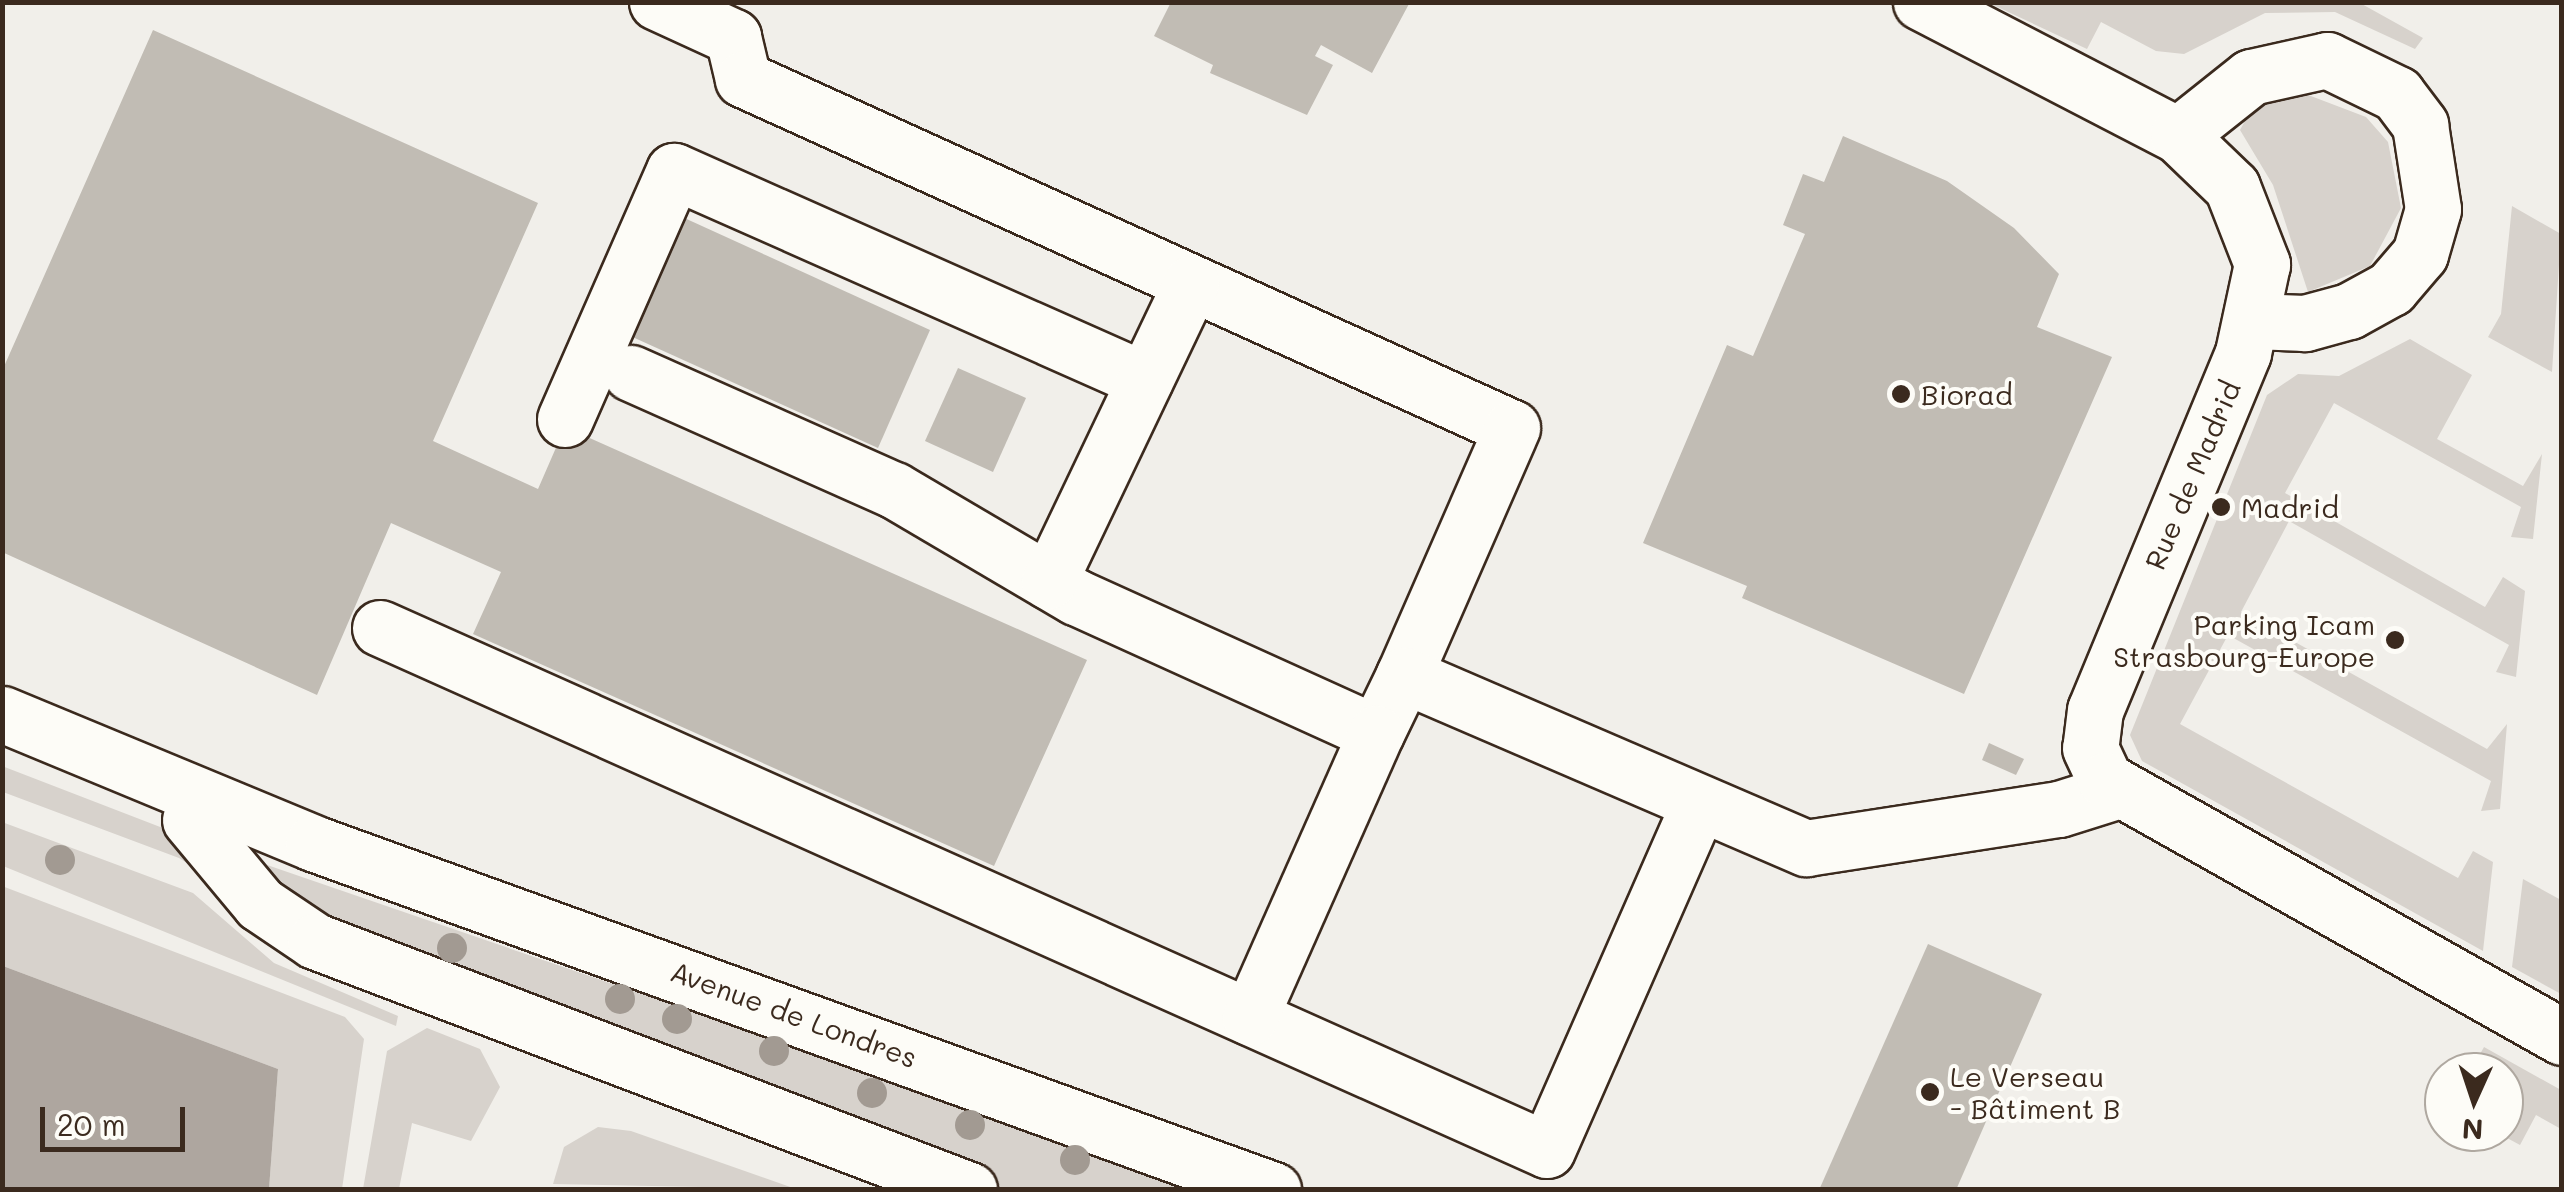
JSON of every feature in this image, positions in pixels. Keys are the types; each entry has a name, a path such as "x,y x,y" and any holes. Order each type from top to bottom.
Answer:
{"street":[{"path":"657,2 733,37 743,79 1512,428 1250,1017"},
{"name":"Rue de Madrid","path":"1920,2 2178,135 2232,187 2254,230 2262,264 2254,320 2095,710 2090,748 2116,792"},
{"path":"2178,135 2251,77 2327,60 2397,94 2420,125 2433,209 2420,254 2391,288 2349,311 2305,323 2254,320"},
{"path":"565,419 674,171 1145,380"},
{"path":"1049,581 1191,282"},
{"path":"632,373 894,490 1049,581 1376,734"},
{"path":"380,628 1547,1150 1699,802"},
{"path":"1404,676 1806,848 2060,810 2116,792 2562,1037"},
{"name":"Avenue de Londres","path":"2,714 313,843 1273,1190"},
{"name":"Avenue de Londres","path":"2,752 190,820 313,843"},
{"path":"190,820 260,904 314,940 969,1190"}],"shaded area":[{"path":"1989,3 2360,3 2423,38 2415,49 2335,12 2265,13 2184,54 2156,51 2101,22 2087,49"},
{"path":"2303,93 2366,117 2388,142 2401,208 2370,266 2308,292 2273,185 2240,130 2252,108"},
{"path":"2512,206 2561,234 2552,372 2488,337 2501,314"},
{"path":"2410,339 2472,375 2437,439 2523,486 2542,454 2533,539 2511,537 2521,507 2334,403 2285,493 2485,607 2503,577 2525,591 2516,677 2496,672 2509,645 2289,521 2241,612 2487,749 2507,724 2500,809 2481,811 2491,781 2228,635 2180,724 2458,878 2473,851 2493,862 2483,951 2142,761 2130,735 2267,395 2298,374 2339,376"},
{"path":"2,766 168,830 232,892 179,858 3,792"},
{"path":"2,822 193,893 274,963 398,1016 396,1026 3,866"},
{"path":"235,854 1087,1147 1190,1189 1005,1189 327,932"},
{"path":"2523,879 2561,900 2561,994 2512,967"},
{"path":"2,886 345,1017 364,1039 342,1189 269,1189 278,1069 3,966"},
{"path":"3,966 278,1069 269,1189 3,1189"},
{"path":"427,1028 480,1049 500,1087 471,1141 412,1123 399,1189 363,1189 387,1051"},
{"path":"2524,1069 2561,1090 2561,1129 2536,1115 2524,1138"},
{"path":"598,1127 631,1131 796,1189 553,1184 564,1147"}],"building":[{"path":"1171,2 1410,2 1372,73 1321,45 1315,56 1333,65 1307,115 1210,73 1213,65 1154,36"},
{"path":"153,30 538,203 433,441 538,489 565,427 1087,660 994,866 473,634 501,572 391,523 317,695 2,552 2,371"},
{"name":"Biorad","path":"1843,136 1947,181 2014,228 2059,274 2037,327 2112,357 1964,694 1742,598 1747,586 1643,543 1727,345 1753,356 1805,234 1783,225 1803,174 1824,182"},
{"path":"669,211 930,330 878,448 617,330"},
{"path":"958,368 1026,398 993,472 925,441"},
{"path":"1989,743 2024,759 2016,775 1982,760"},
{"name":"Le Verseau - Bâtiment B","path":"1928,944 2042,994 1956,1190 1819,1190"}],"place":[{"name":"Biorad","path":"1901,394"},
{"name":"Madrid","path":"2221,507"},
{"name":"Parking Icam Strasbourg-Europe","path":"2395,640"},
{"name":"Le Verseau - Bâtiment B","path":"1930,1092"}]}
